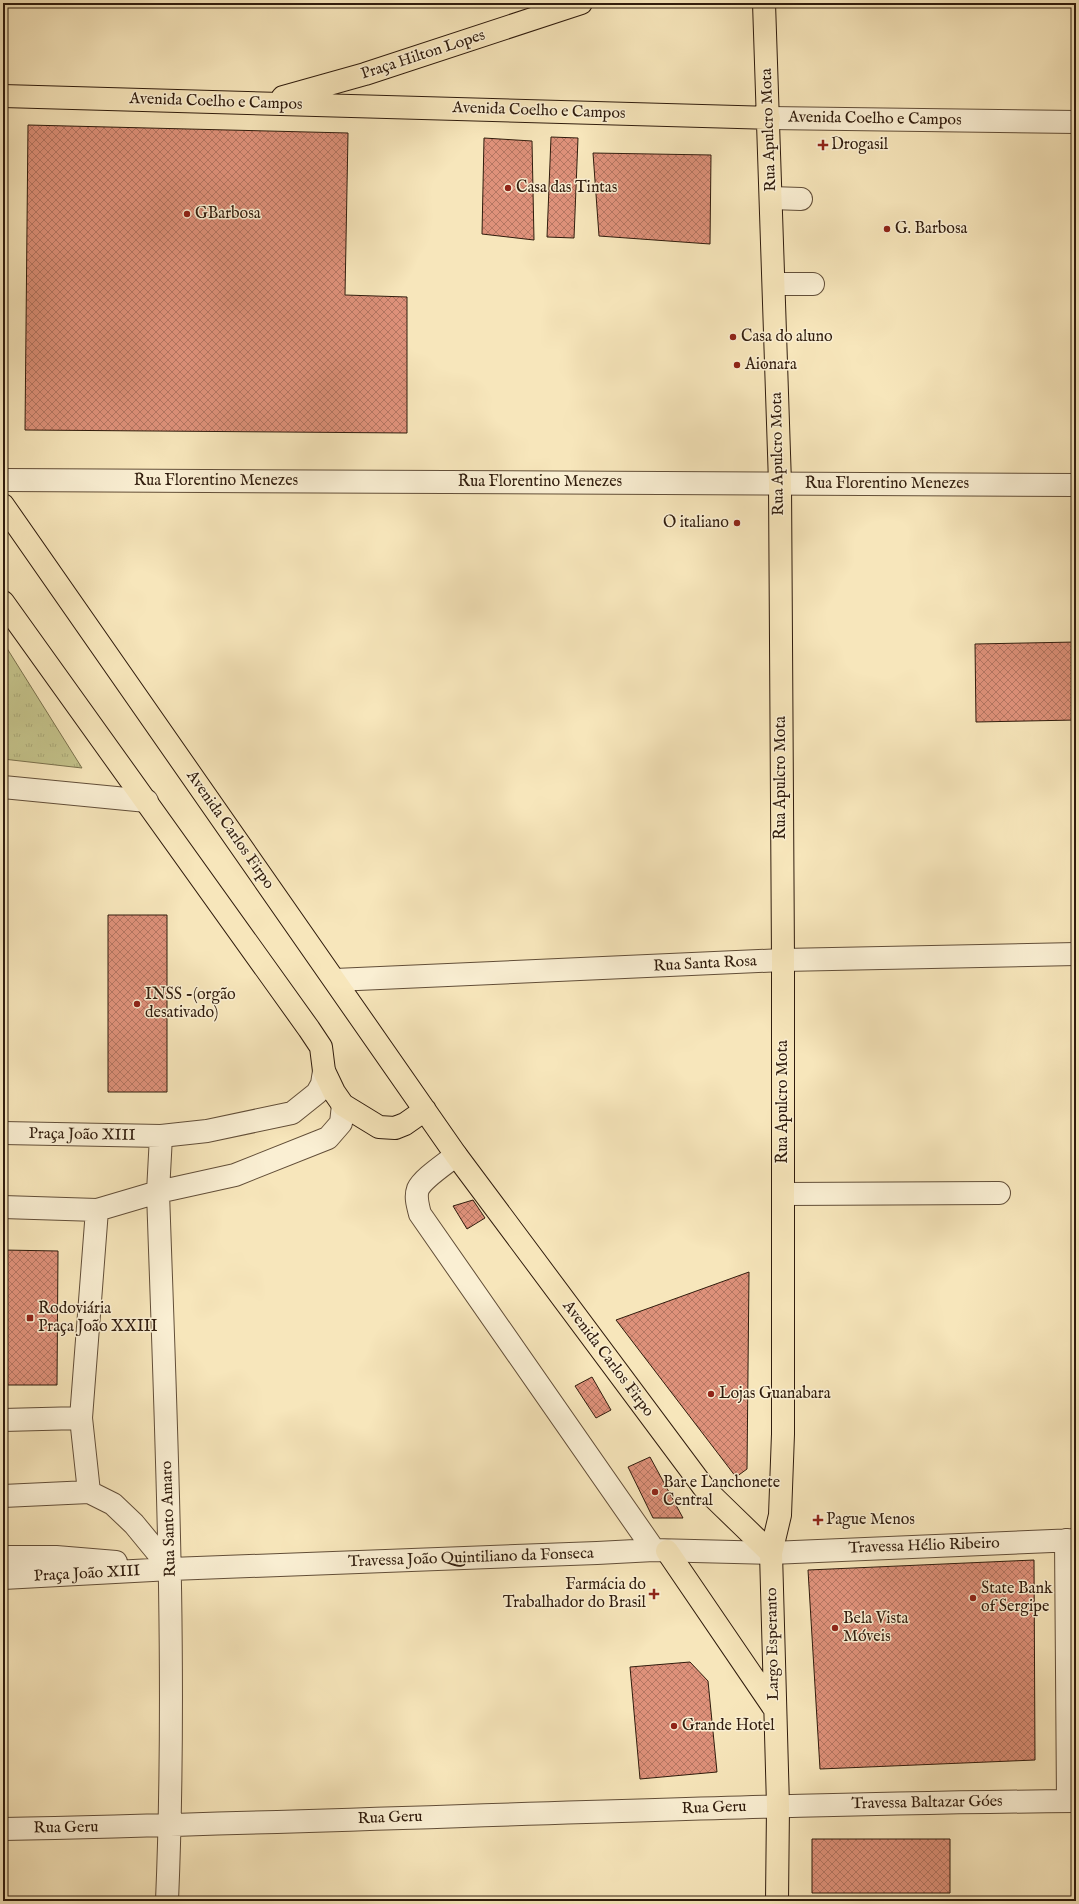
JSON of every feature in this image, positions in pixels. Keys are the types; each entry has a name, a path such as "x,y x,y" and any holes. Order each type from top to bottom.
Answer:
{"main road":[{"name":"Praça Hilton Lopes","path":"263,103 365,74 581,3"},
{"name":"Rua Apulcro Mota","path":"764,3 780,483 783,960 782,1482 780,1516 771,1553"},
{"name":"Avenida Coelho e Campos","path":"3,96 769,118"},
{"name":"Avenida Carlos Firpo","path":"3,505 456,1155 705,1489 771,1553"},
{"path":"3,602 309,1029 321,1047 324,1071 334,1092 343,1105 379,1127 394,1128 405,1124 425,1110"},
{"path":"660,1550 774,1708"},
{"name":"Largo Esperanto","path":"771,1553 774,1708 778,1806 777,1901"}],"street":[{"name":"Avenida Coelho e Campos","path":"769,118 1076,122"},
{"path":"771,198 802,199"},
{"path":"774,284 813,284"},
{"name":"Rua Florentino Menezes","path":"3,480 780,483 1076,486"},
{"path":"3,787 147,801"},
{"name":"Rua Santa Rosa","path":"335,980 783,960 1076,954"},
{"name":"Praça João XIII","path":"3,1133 161,1136 207,1131 292,1113 317,1093 322,1084 324,1071"},
{"path":"3,1207 97,1210 158,1192 235,1175 328,1138 341,1123 343,1105"},
{"name":"Rua Santo Amaro","path":"161,1136 158,1192 171,1569 170,1825 167,1901"},
{"path":"456,1155 425,1180 418,1189 417,1203 420,1214 660,1550"},
{"path":"783,1194 999,1193"},
{"path":"89,1492 81,1418 97,1210"},
{"path":"3,1420 81,1418"},
{"path":"3,1496 89,1492 114,1504 134,1524 171,1569"},
{"path":"1071,1540 1072,1801"},
{"name":"Travessa Hélio Ribeiro","path":"771,1553 1071,1540"},
{"name":"Travessa João Quintiliano da Fonseca","path":"171,1569 660,1550 771,1553"},
{"path":"3,1557 92,1559 171,1569"},
{"name":"Praça João XIII","path":"3,1578 171,1569"},
{"name":"Travessa Baltazar Góes","path":"778,1806 1072,1801"},
{"name":"Rua Geru","path":"3,1829 778,1806"}],"green space":[{"path":"3,642 82,768 3,759"}],"building":[{"name":"GBarbosa","path":"28,125 348,133 345,295 407,297 407,433 25,430"},
{"path":"551,137 578,138 574,238 547,237"},
{"name":"Casa das Tintas","path":"484,138 532,141 534,240 482,234"},
{"path":"593,153 711,155 710,244 599,236"},
{"path":"1076,642 1076,720 976,722 975,644"},
{"name":"INSS -(orgão desativado)","path":"108,915 167,915 167,1092 108,1092"},
{"path":"473,1200 485,1218 467,1229 453,1206"},
{"name":"Rodoviária Praça João XXIII","path":"3,1250 58,1251 57,1385 3,1385"},
{"name":"Lojas Guanabara","path":"749,1272 747,1469 736,1477 616,1320"},
{"path":"592,1377 611,1410 596,1418 575,1386"},
{"name":"Bar e Lanchonete Central","path":"650,1457 683,1518 653,1518 628,1467"},
{"path":"1034,1560 1035,1760 820,1769 808,1570"},
{"name":"Grande Hotel","path":"690,1662 708,1681 717,1772 640,1779 630,1667"},
{"path":"812,1839 950,1839 950,1893 812,1893"}],"place":[{"name":"Drogasil","path":"823,145"},
{"name":"Casa das Tintas","path":"508,188"},
{"name":"GBarbosa","path":"187,214"},
{"name":"G. Barbosa","path":"887,229"},
{"name":"Casa do aluno","path":"733,337"},
{"name":"Aionara","path":"737,365"},
{"name":"O italiano","path":"737,523"},
{"name":"INSS -(orgão desativado)","path":"137,1004"},
{"name":"Rodoviária Praça João XXIII","path":"30,1318"},
{"name":"Lojas Guanabara","path":"711,1394"},
{"name":"Bar e Lanchonete Central","path":"655,1492"},
{"name":"Pague Menos","path":"818,1520"},
{"name":"Farmácia do Trabalhador do Brasil","path":"654,1594"},
{"name":"State Bank of Sergipe","path":"973,1598"},
{"name":"Bela Vista Móveis","path":"835,1628"},
{"name":"Grande Hotel","path":"674,1726"}]}
